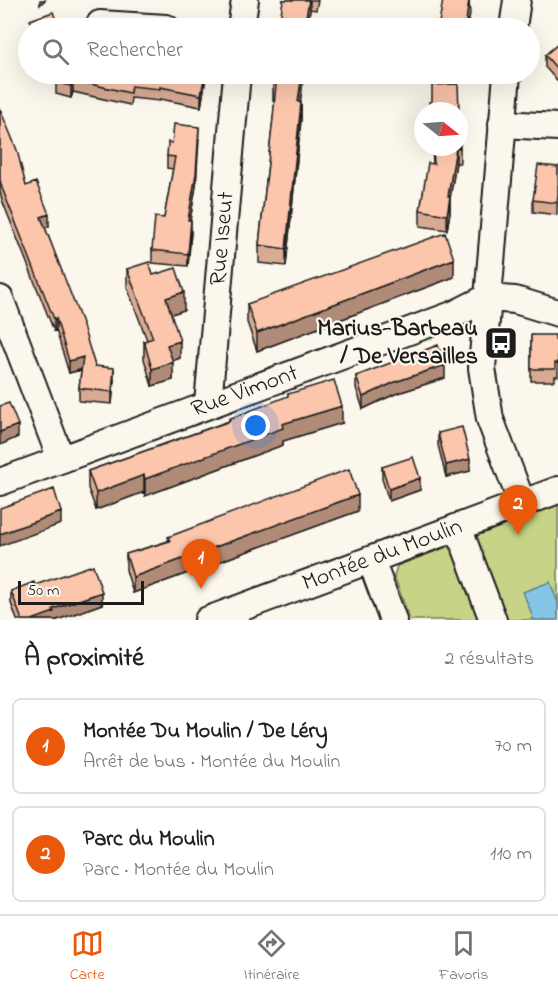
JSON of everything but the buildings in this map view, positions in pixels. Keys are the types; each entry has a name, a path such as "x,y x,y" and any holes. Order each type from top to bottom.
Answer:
{"street":[{"path":"242,18 245,0"},
{"path":"515,18 518,0"},
{"name":"Rue Iseut","path":"208,404 236,84"},
{"path":"506,84 483,368 486,403 522,503"},
{"path":"502,123 558,127"},
{"path":"488,298 515,300 558,313"},
{"name":"Rue Vimont","path":"0,482 455,314 488,298"},
{"path":"0,299 61,459"},
{"name":"Montée du Moulin","path":"208,620 558,490"},
{"path":"458,527 493,620"},
{"path":"371,560 393,620"}],"green space":[{"path":"558,505 558,620 410,620 394,576 397,566"}],"water":[{"path":"550,582 558,603 558,620 534,620 523,592"}],"place":[{"name":"Marius-Barbeau / De Versailles","path":"501,343"},
{"name":"Parc du Moulin","path":"518,535"},
{"name":"Montée Du Moulin / De Léry","path":"201,589"}]}
